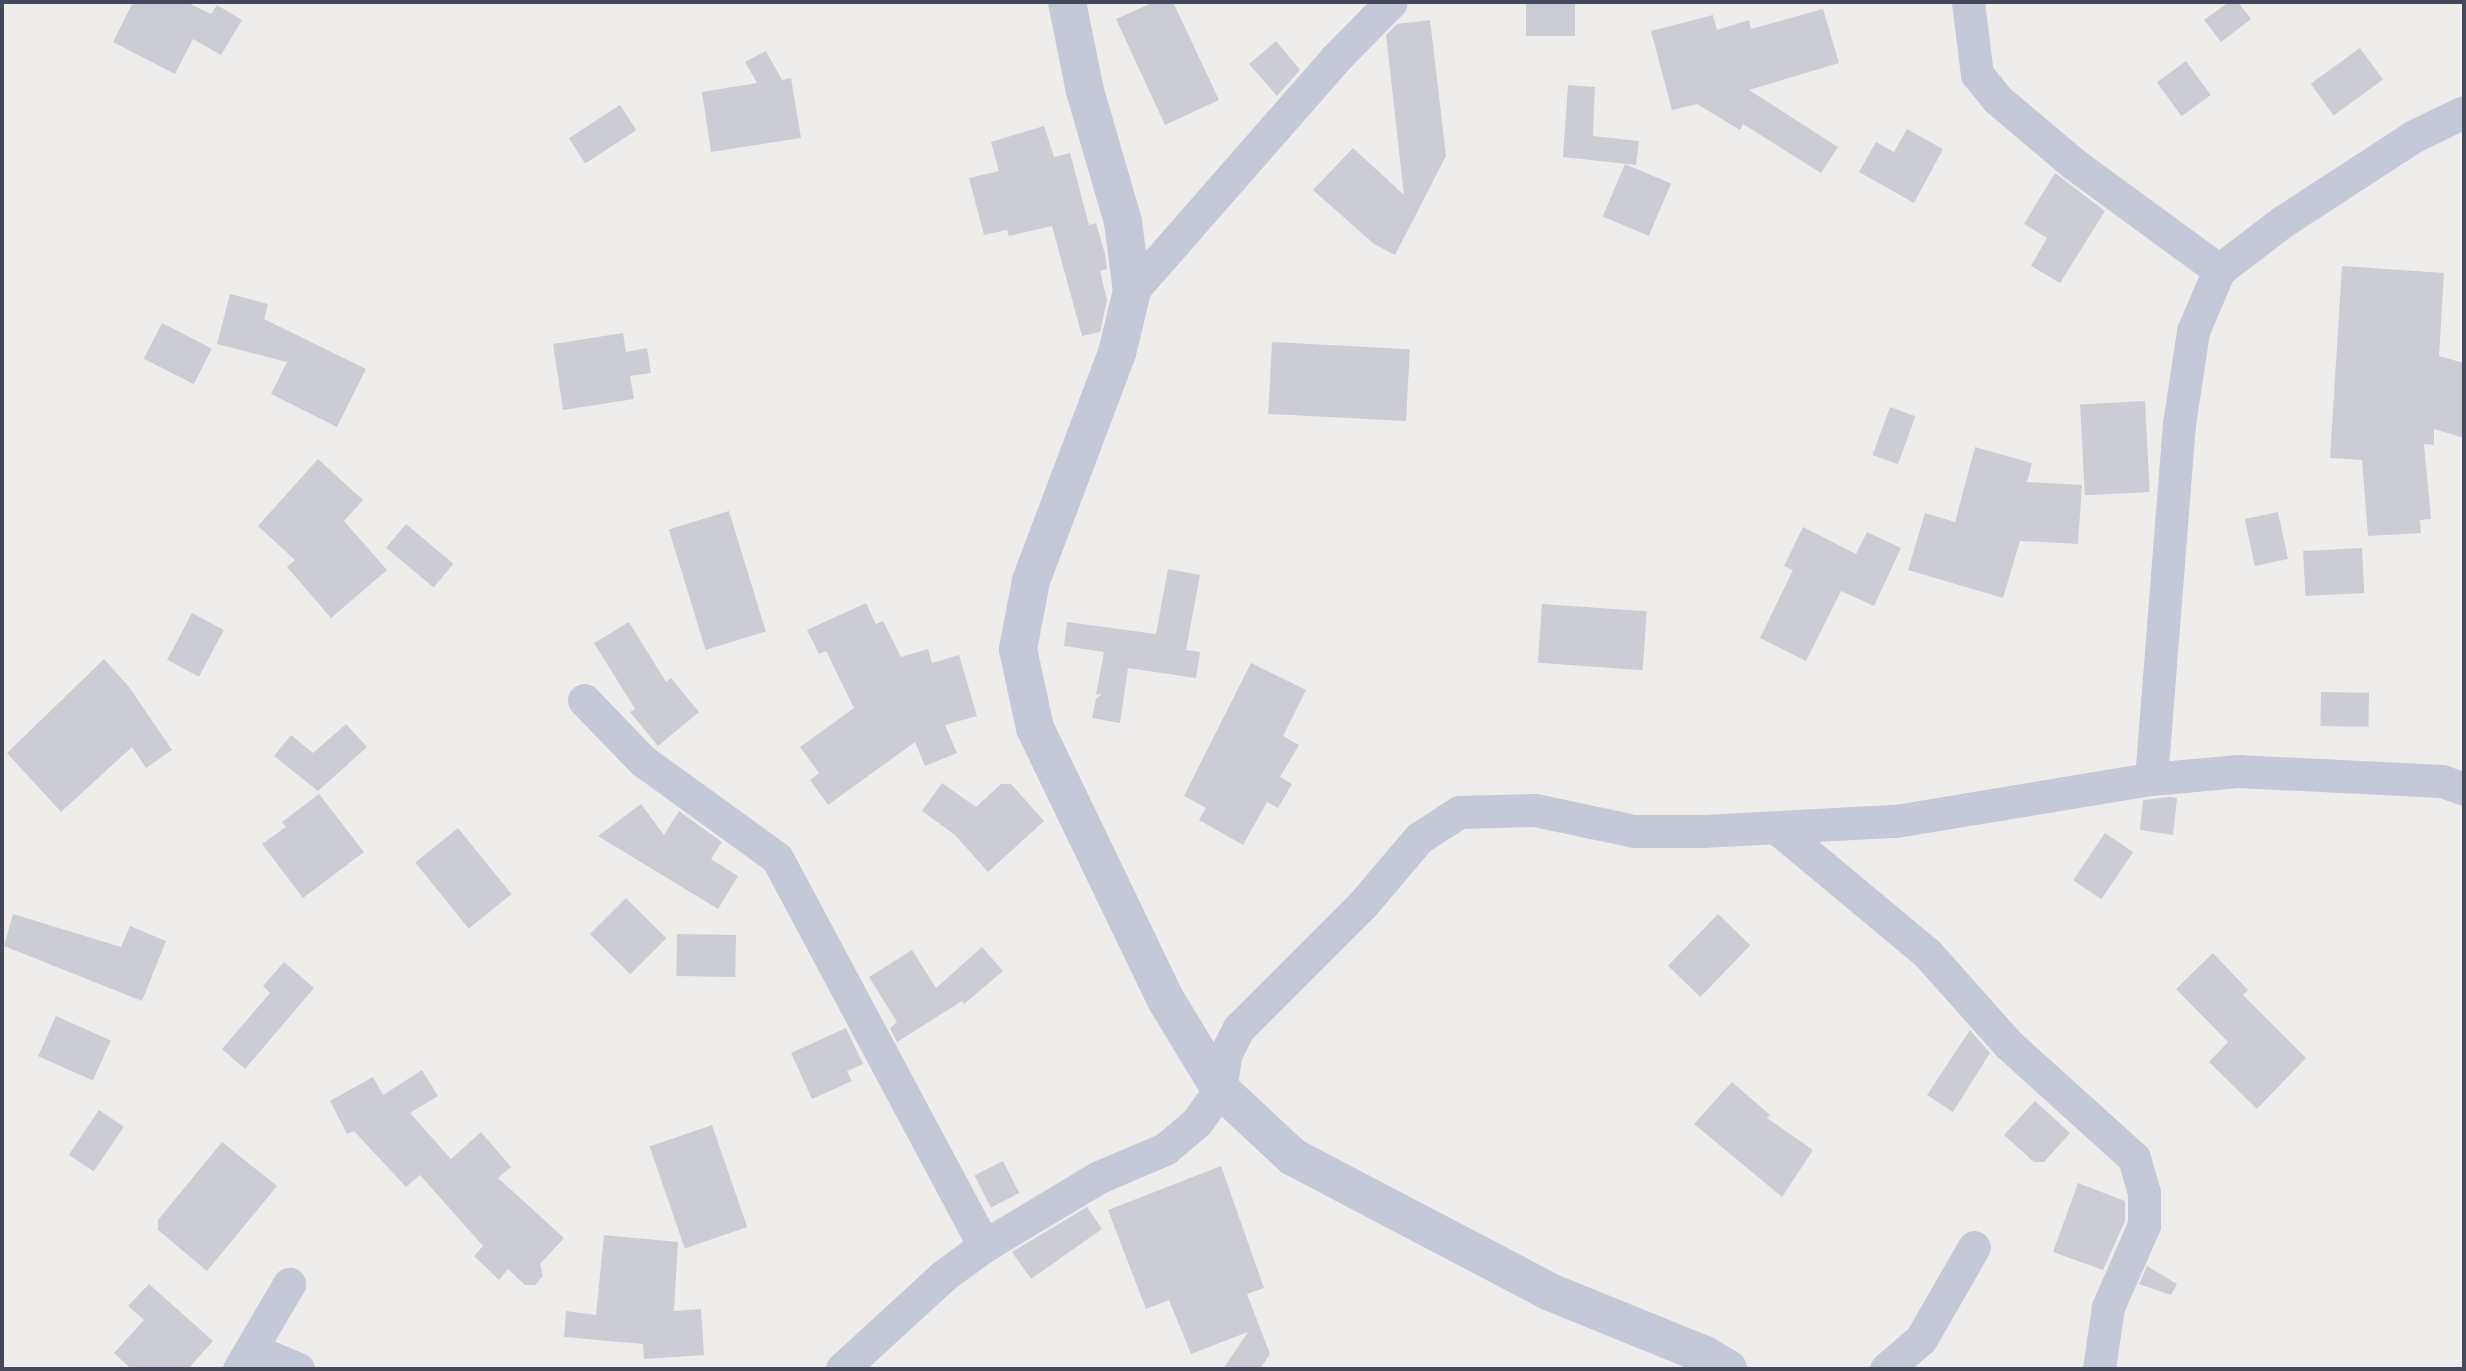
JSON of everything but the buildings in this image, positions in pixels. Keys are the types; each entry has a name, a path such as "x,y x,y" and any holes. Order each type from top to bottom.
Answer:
{"street":[{"path":"1067,2 1085,91 1122,222 1132,291 1117,353 1031,581 1018,649 1035,728 1166,1000 1220,1089 1293,1157 1538,1286 1728,1369"},
{"path":"1132,291 1334,60 1391,2"},
{"path":"1968,2 1977,74 1997,99 2074,164 2219,271"},
{"path":"2151,779 2179,424 2193,331 2219,271 2282,222 2403,143 2464,112"},
{"path":"584,700 643,761 777,858 984,1246"},
{"path":"842,1369 943,1276 1031,1213 1099,1177 1166,1149 1197,1122 1220,1089 1226,1053 1239,1028 1363,904 1419,838 1459,812 1535,810 1635,831 1778,829 1896,821 2151,779 2238,771 2442,781 2464,789"},
{"path":"1778,829 1927,953 2008,1044 2134,1158 2144,1192 2144,1224 2108,1307 2099,1369"},
{"path":"1885,1369 1921,1339 1974,1247"},
{"path":"289,1284 246,1360 298,1369"}]}
